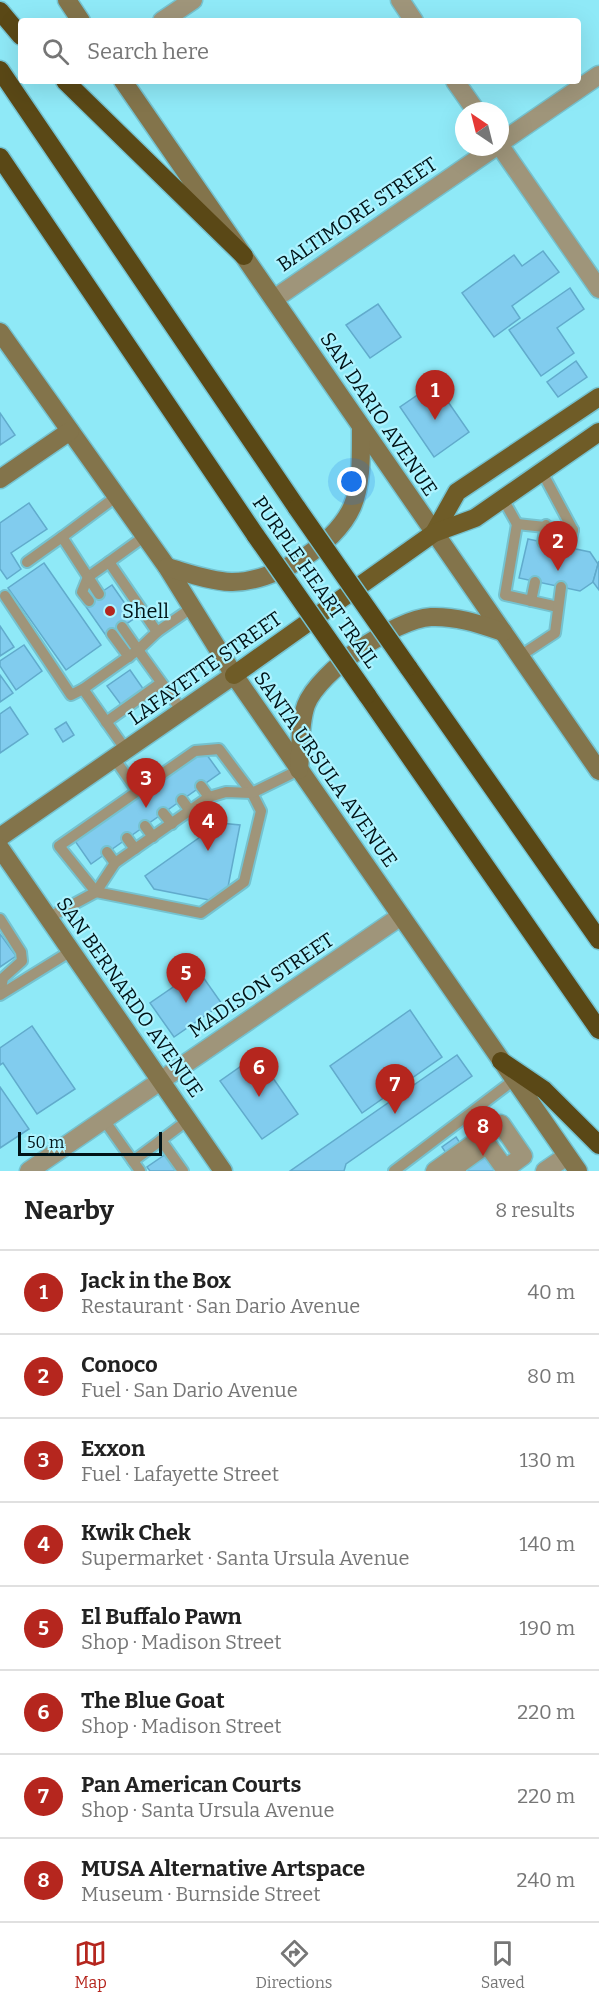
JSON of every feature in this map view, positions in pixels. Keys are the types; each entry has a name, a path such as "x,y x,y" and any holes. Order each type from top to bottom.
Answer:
{"highway":[{"path":"0,11 18,32"},
{"name":"PURPLE HEART TRAIL","path":"0,70 297,508 599,940"},
{"path":"68,84 244,256"},
{"name":"PURPLE HEART TRAIL","path":"0,157 256,536 599,1030"},
{"path":"501,1061 544,1089 599,1145"}],"main road":[{"path":"66,0 79,18"},
{"name":"SAN DARIO AVENUE","path":"125,84 599,771"},
{"name":"SANTA URSULA AVENUE","path":"0,332 167,567 234,675 573,1164"},
{"name":"LAFAYETTE STREET","path":"434,533 458,492 599,398"},
{"path":"167,567 231,582 258,578 286,568 330,537 352,508 362,459 361,429"},
{"path":"0,478 70,430"},
{"name":"LAFAYETTE STREET","path":"0,837 434,533 475,518 599,432"},
{"path":"299,770 306,705 315,690 330,673 390,630 429,617 447,617 503,632"},
{"name":"SAN BERNARDO AVENUE","path":"0,848 223,1171"}],"street":[{"path":"166,18 193,0"},
{"path":"400,0 412,18"},
{"path":"509,139 599,75"},
{"path":"457,84 470,102"},
{"name":"BALTIMORE STREET","path":"274,299 482,156"},
{"path":"508,156 599,289"},
{"name":"MADISON STREET","path":"29,1171 401,916"},
{"path":"435,1171 501,1124 523,1156 505,1169 487,1144 455,1167 457,1171"},
{"path":"546,1171 573,1164"}],"lane":[{"path":"542,472 573,530 569,548"},
{"path":"27,562 117,496"},
{"path":"488,610 505,595 517,524 503,499"},
{"path":"517,524 546,525 573,530"},
{"path":"543,542 546,525"},
{"path":"62,537 88,577"},
{"path":"94,598 82,592 88,577 145,537"},
{"path":"109,562 158,632"},
{"path":"531,601 535,582"},
{"path":"520,656 555,633 561,587"},
{"path":"505,595 558,607"},
{"path":"5,596 71,695 129,657 158,632 193,607"},
{"path":"122,627 182,711"},
{"path":"112,634 129,657"},
{"path":"106,722 161,683"},
{"path":"83,689 106,722 120,754 143,789"},
{"path":"219,749 252,793 261,811 244,882 201,913 96,892 59,846 89,828 143,789 183,762 195,751 219,749"},
{"path":"48,918 96,892 115,863 209,797 226,792 252,793 299,770"},
{"path":"201,786 209,797"},
{"path":"182,800 190,811"},
{"path":"164,813 172,824"},
{"path":"145,826 153,837"},
{"path":"127,838 135,849"},
{"path":"107,852 115,863"},
{"path":"0,919 21,952 22,961 3,978 0,994"},
{"path":"0,994 71,951"},
{"path":"393,1171 514,1080"},
{"path":"104,1120 140,1171"},
{"path":"133,1161 188,1120"},
{"path":"161,1140 183,1171"}],"building":[{"path":"543,251 559,272 512,306 520,318 494,337 462,293 514,255 522,266"},
{"path":"570,288 584,309 557,328 574,353 541,376 509,330"},
{"path":"378,304 401,337 370,358 346,325"},
{"path":"576,361 587,377 558,397 547,382"},
{"path":"435,383 469,432 434,457 400,407"},
{"path":"0,413 15,435 0,445"},
{"path":"29,503 47,529 11,553 21,569 7,579 0,569 0,523"},
{"path":"528,539 590,552 598,564 593,582 580,591 519,578"},
{"path":"599,561 599,590 593,582"},
{"path":"44,563 101,645 66,670 8,588"},
{"name":"Shell","path":"112,585 135,618 107,637 84,604"},
{"path":"0,626 14,647 0,656"},
{"path":"24,645 42,671 16,690 0,666 0,661"},
{"name":"Shell","path":"130,670 144,690 122,706 107,686"},
{"path":"0,675 13,693 0,702"},
{"path":"10,707 28,734 0,753 0,714"},
{"path":"66,722 74,735 63,742 55,729"},
{"path":"204,751 220,773 91,864 75,841"},
{"path":"220,823 240,825 228,887 209,900 154,889 145,876"},
{"path":"0,934 16,956 0,967"},
{"path":"198,970 222,1004 174,1037 150,1003"},
{"path":"410,1010 442,1057 362,1113 330,1066"},
{"path":"32,1026 75,1089 37,1114 3,1063 0,1065 0,1048"},
{"path":"257,1055 298,1114 262,1139 220,1081"},
{"path":"457,1055 472,1076 346,1164 344,1171 290,1171"},
{"path":"0,1087 29,1129 0,1148"},
{"path":"456,1137 460,1143 446,1153 442,1147"},
{"path":"487,1144 502,1171 457,1171"},
{"path":"166,1154 178,1171 150,1171 147,1167"}],"place":[{"name":"Jack in the Box","path":"435,420"},
{"name":"Conoco","path":"558,571"},
{"name":"Shell","path":"110,611"},
{"name":"Exxon","path":"146,808"},
{"name":"Kwik Chek","path":"208,851"},
{"name":"El Buffalo Pawn","path":"186,1003"},
{"name":"The Blue Goat","path":"259,1097"},
{"name":"Pan American Courts","path":"395,1114"},
{"name":"MUSA Alternative Artspace","path":"483,1156"}]}
